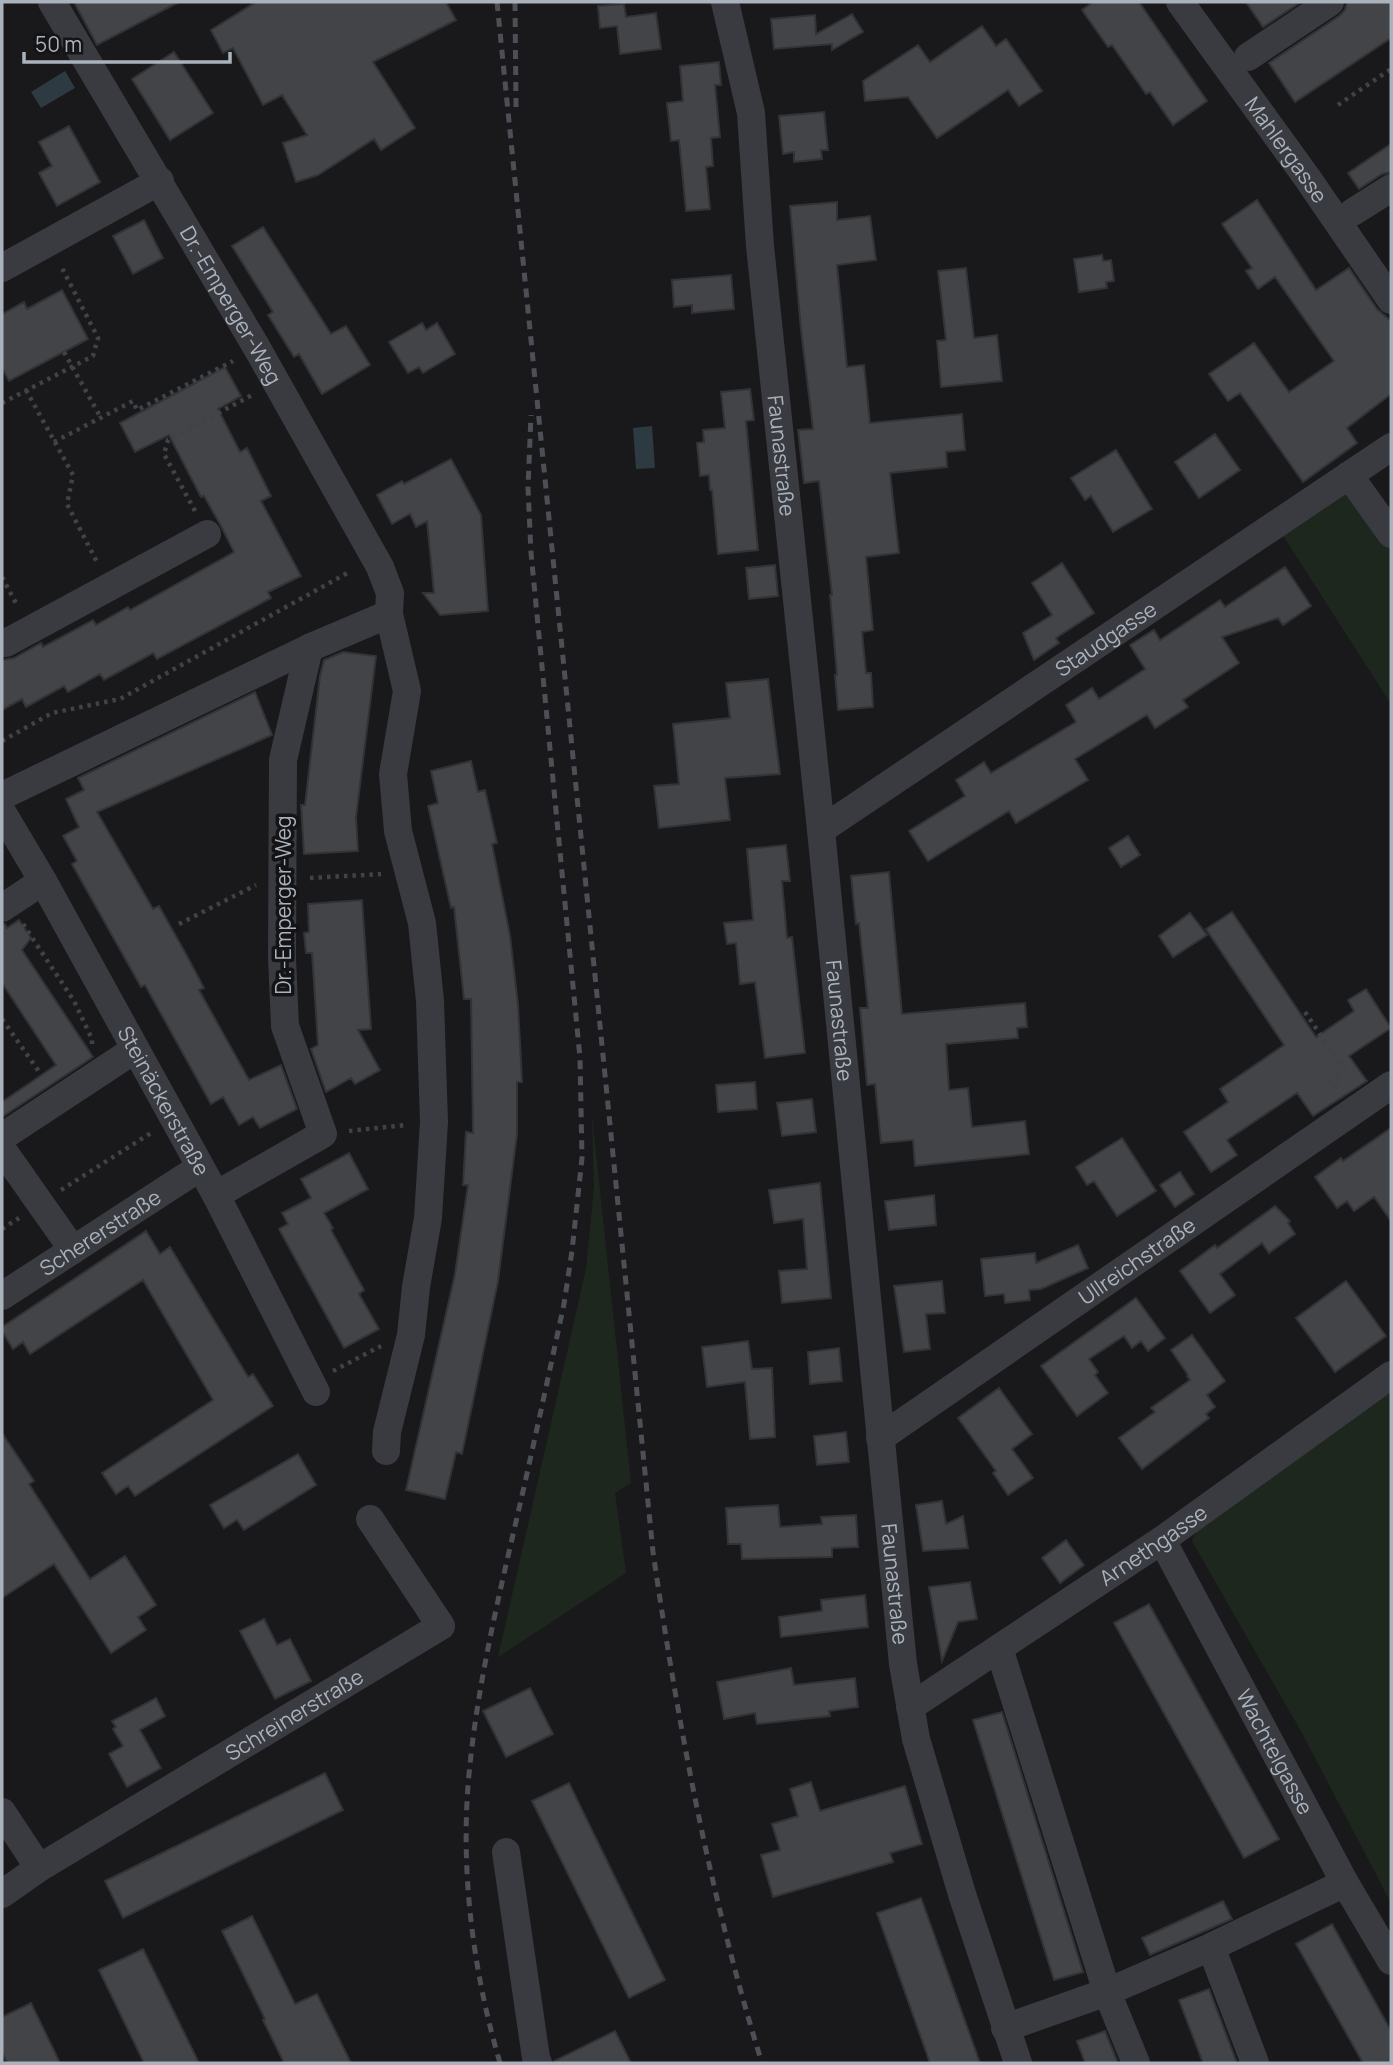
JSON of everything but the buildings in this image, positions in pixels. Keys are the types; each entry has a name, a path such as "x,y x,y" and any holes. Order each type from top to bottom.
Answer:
{"street":[{"name":"Dr.-Emperger-Weg","path":"52,2 277,383 375,558 389,603 407,691 393,774 398,831 422,923 430,1001 434,1122 428,1218 411,1335 387,1432 386,1451"},
{"name":"Faunastraße","path":"725,2 751,113 760,246 909,1707 962,1894 1018,2063"},
{"name":"Mahlergasse","path":"1180,2 1308,179 1391,300"},
{"path":"1248,57 1330,2"},
{"path":"2,268 160,181"},
{"path":"1353,212 1391,188"},
{"name":"Staudgasse","path":"821,830 1391,447"},
{"path":"1349,475 1391,534"},
{"path":"6,643 207,534"},
{"path":"2,796 309,648 389,603"},
{"name":"Dr.-Emperger-Weg","path":"309,648 283,760 282,958 285,1026 323,1134"},
{"name":"Steinäckerstraße","path":"2,812 43,881 216,1195 314,1387"},
{"path":"5,906 43,881"},
{"path":"2,1138 134,1050"},
{"name":"Ullreichstraße","path":"880,1438 1391,1085"},
{"path":"216,1195 323,1134"},
{"path":"2,1149 73,1250"},
{"name":"Schererstraße","path":"2,1296 199,1168"},
{"name":"Arnethgasse","path":"909,1707 1162,1540 1391,1375"},
{"name":"Schreinerstraße","path":"2,1894 39,1868 441,1626 370,1519"},
{"name":"Wachtelgasse","path":"1162,1540 1345,1883 1391,1961"},
{"path":"999,1648 1107,1992 1136,2063"},
{"path":"2,1812 39,1868"},
{"path":"506,1852 538,2063"},
{"path":"1005,2028 1107,1992 1212,1947 1345,1883"},
{"path":"1212,1947 1255,2063"}],"path":[{"path":"1338,106 1391,69"},
{"path":"2,403 93,356 98,338 48,243"},
{"path":"54,442 134,401 137,410 257,348"},
{"path":"64,352 101,418"},
{"path":"207,534 164,454 168,440 277,383"},
{"path":"26,390 73,475 67,504 110,586"},
{"path":"2,741 52,713 120,699 375,558"},
{"path":"5,906 74,1001 92,1040 92,1046"},
{"path":"1305,1012 1344,1070 1331,1080 1353,1111"},
{"path":"2,1019 40,1073"},
{"path":"2,1229 173,1119"},
{"path":"323,1134 434,1122"},
{"path":"314,1387 403,1335 411,1335"}],"shaded area":[{"path":"65,71 75,88 41,108 31,92"},
{"path":"652,426 655,468 636,469 633,428"},
{"path":"1349,485 1391,546 1391,704 1280,531"},
{"path":"592,1116 631,1483 615,1493 626,1573 498,1657 586,1269 594,1188"},
{"path":"1391,1390 1391,1903 1302,1733 1192,1541 1197,1529"}],"railway":[{"path":"497,2 653,1552 697,1810 743,2000 762,2063"},
{"path":"515,2 516,107"},
{"path":"500,2063 483,1996 472,1926 466,1856 468,1786 475,1720 487,1655 564,1304 582,1158 580,1058 531,553 528,488 531,415"}]}
